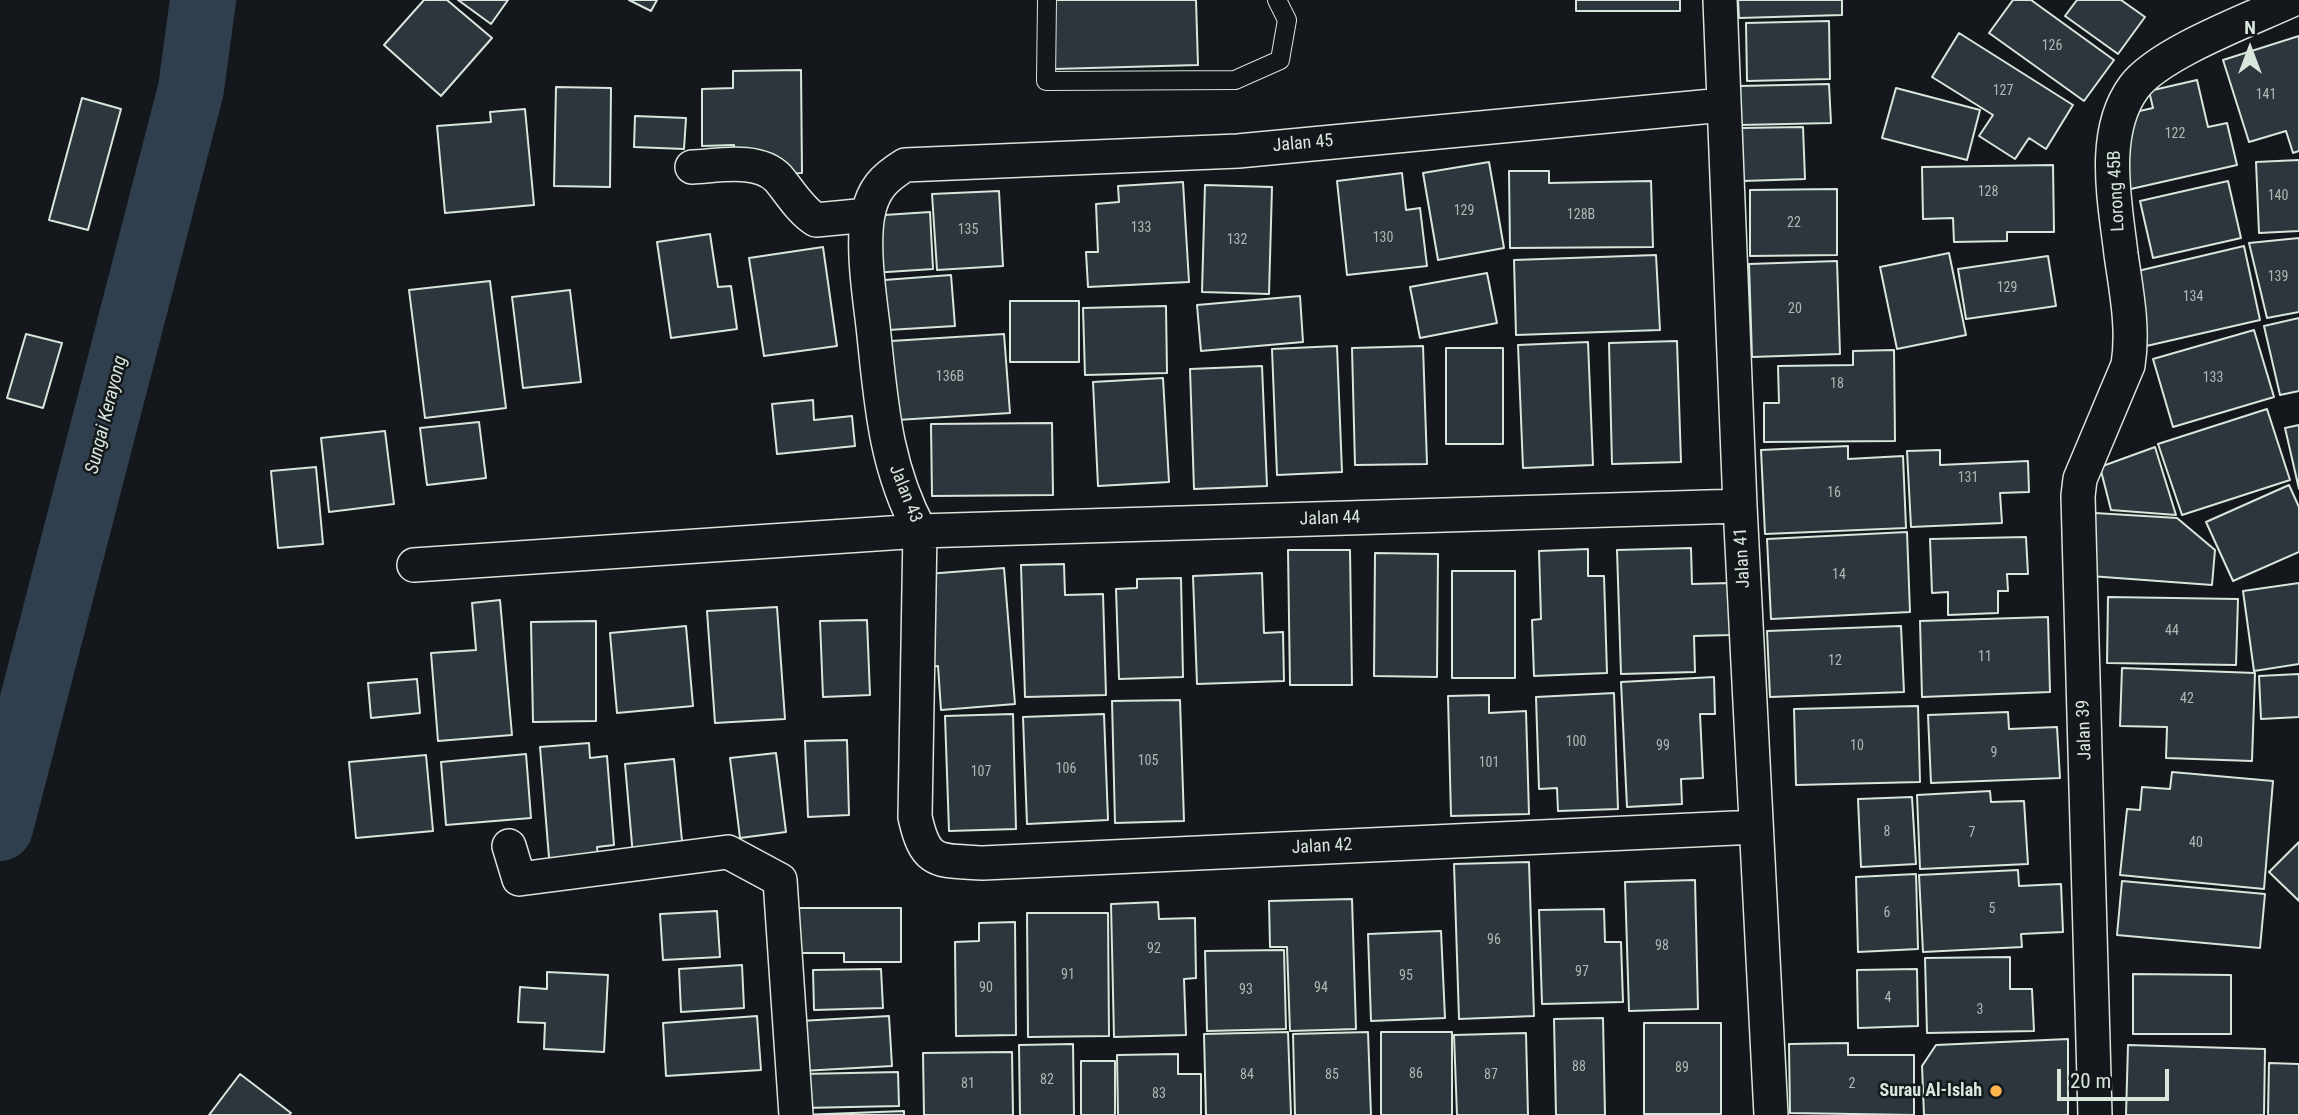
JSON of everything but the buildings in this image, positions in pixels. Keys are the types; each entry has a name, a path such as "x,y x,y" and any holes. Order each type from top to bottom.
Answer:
{"street":[{"name":"Jalan 41","path":"1720,0 1740,506 1771,1115"},
{"name":"Lorong 45B","path":"2130,355 2131,330 2114,192 2113,160 2116,131 2124,107 2133,88 2150,70 2172,56 2292,0"},
{"name":"Jalan 45","path":"885,177 905,165 1238,150 1723,105"},
{"path":"692,167 736,165 762,169 776,176 816,219 868,215"},
{"name":"Jalan 43","path":"885,177 875,192 868,215 867,272 886,435 895,475 905,503 920,531 915,817"},
{"name":"Jalan 39","path":"2095,1115 2078,496 2083,472 2130,355"},
{"name":"Jalan 44","path":"414,565 920,531 1740,506"},
{"name":"Jalan 42","path":"915,817 927,852 940,860 983,863 1756,827"},
{"path":"509,846 519,879 728,852 780,880 796,1115"}],"lane":[{"path":"1047,0 1046,82 1235,80 1280,60 1287,20 1277,0"}],"waterway":[{"name":"Sungai Kerayong","path":"0,828 191,89 203,0"}],"place":[{"name":"Surau Al-Islah","path":"1996,1091"}]}
